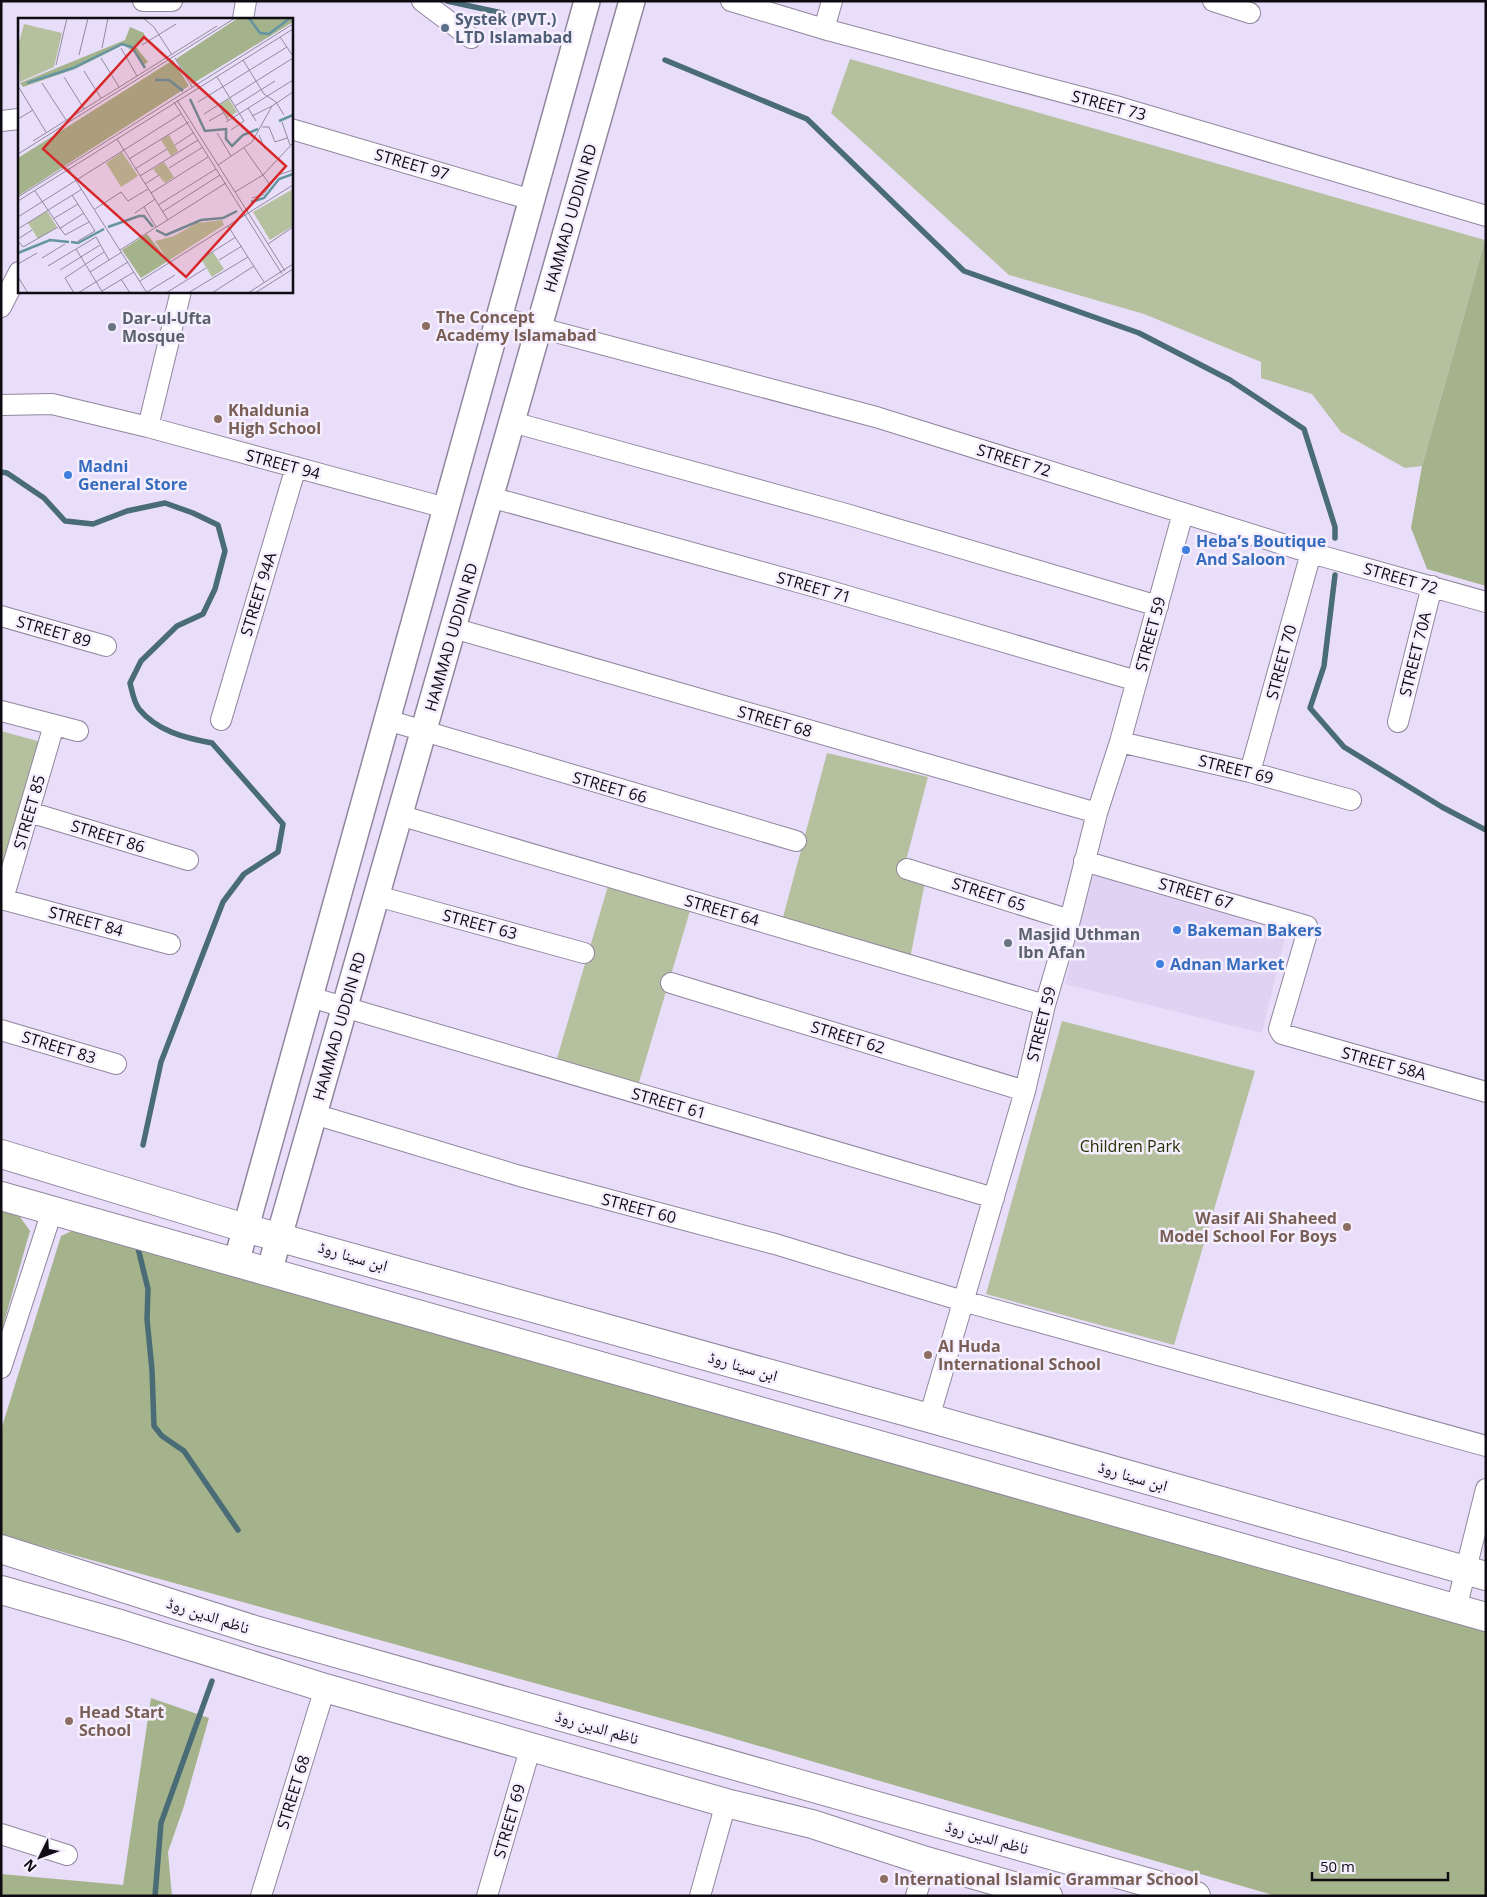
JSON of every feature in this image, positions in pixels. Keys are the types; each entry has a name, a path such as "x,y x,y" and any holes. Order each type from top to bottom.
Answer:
{"main road":[{"name":"ابن سینا روڈ","path":"1,1154 245,1228 929,1418 1476,1574"},
{"path":"1,1196 1486,1617"},
{"name":"ناظم الدین روڈ","path":"1,1549 258,1631 1196,1896"},
{"path":"1,1590 120,1624 324,1688 726,1803 812,1824 926,1861 1048,1896"},
{"path":"249,1665 258,1631"}],"street":[{"path":"143,1 172,1"},
{"path":"242,18 246,1"},
{"path":"422,1 471,38"},
{"path":"236,1263 587,1"},
{"name":"HAMMAD UDDIN RD","path":"269,1272 632,1"},
{"name":"STREET 73","path":"731,1 824,29 1119,107 1486,216"},
{"path":"824,29 832,1"},
{"path":"1213,1 1250,13"},
{"path":"1,121 18,119"},
{"name":"STREET 97","path":"292,129 532,200"},
{"path":"1,308 18,274"},
{"path":"148,427 180,292"},
{"name":"STREET 72","path":"499,317 876,417 1311,552 1486,602"},
{"name":"STREET 94","path":"1,405 52,404 148,427 446,508"},
{"path":"512,422 846,514 1158,606"},
{"name":"STREET 94A","path":"221,720 296,467"},
{"name":"STREET 71","path":"490,497 823,589 1137,681"},
{"name":"STREET 59","path":"929,1418 1025,1091 1045,1005 1070,920 1097,813 1120,742 1183,513"},
{"name":"STREET 70","path":"1250,772 1311,552"},
{"name":"STREET 70A","path":"1398,722 1432,586"},
{"name":"STREET 89","path":"1,616 106,646"},
{"name":"STREET 68","path":"453,628 1097,813"},
{"path":"1,711 78,730"},
{"name":"STREET 66","path":"387,720 796,841"},
{"name":"STREET 85","path":"2,899 54,725"},
{"name":"STREET 69","path":"1120,742 1250,772 1351,800"},
{"name":"STREET 86","path":"28,812 188,860"},
{"name":"STREET 64","path":"400,815 1045,1005"},
{"name":"STREET 67","path":"1084,861 1306,926 1308,930 1279,1029 1282,1034"},
{"name":"STREET 65","path":"907,869 1070,920"},
{"name":"STREET 63","path":"376,896 584,953"},
{"name":"STREET 84","path":"2,899 170,944"},
{"name":"STREET 62","path":"671,983 1025,1091"},
{"name":"STREET 61","path":"310,997 344,1009 994,1198"},
{"name":"STREET 83","path":"1,1030 116,1064"},
{"name":"STREET 58A","path":"1282,1034 1486,1092"},
{"name":"STREET 60","path":"314,1114 520,1176 775,1244 963,1301 1486,1446"},
{"path":"1,1368 52,1211"},
{"path":"1456,1609 1476,1574 1486,1489"},
{"name":"STREET 68","path":"262,1896 324,1688"},
{"name":"STREET 69","path":"487,1896 531,1746"},
{"path":"700,1896 726,1803"},
{"path":"1,1834 67,1855"},
{"path":"916,1896 926,1861"}],"shaded area":[{"name":"Adnan Market","path":"1093,870 1290,918 1262,1033 1065,984"}],"green space":[{"path":"850,59 1485,240 1422,466 1405,468 1341,432 1312,394 1261,378 1261,362 1144,314 1009,275 831,113"},
{"path":"1485,240 1486,586 1427,569 1411,528 1422,466"},
{"path":"1,731 41,742 1,888"},
{"path":"827,753 928,777 903,872 925,882 910,959 782,921"},
{"path":"608,886 690,911 637,1089 555,1065"},
{"name":"Children Park","path":"1062,1021 1255,1071 1174,1345 986,1294"},
{"path":"1,1210 18,1214 30,1231 1,1333"},
{"path":"78,1228 1486,1626 1486,1896 1276,1896 711,1732 1,1535 1,1430 61,1236"},
{"path":"151,1698 209,1718 184,1806 168,1852 172,1896 1,1896 1,1874 123,1885"}],"waterway":[{"path":"447,1 502,13"},
{"path":"665,60 807,119 964,271 1139,333 1230,380 1304,429 1335,527 1335,538"},
{"path":"1,472 7,473 44,498 65,521 93,524 127,511 165,503 218,525 225,551 215,589 203,614 177,626 141,661 130,683 133,697 139,709 154,723 192,739 212,743 283,824 278,852 244,874 223,902 161,1062 143,1145"},
{"path":"1335,575 1324,666 1310,708 1344,747 1442,807 1486,830"},
{"path":"138,1248 148,1289 147,1319 152,1370 154,1426 162,1436 184,1451 238,1530"},
{"path":"155,1896 161,1823 212,1681"}],"place":[{"name":"Systek (PVT.) LTD Islamabad","path":"445,28"},
{"name":"The Concept Academy Islamabad","path":"426,326"},
{"name":"Dar-ul-Ufta Mosque","path":"112,327"},
{"name":"Khaldunia High School","path":"218,419"},
{"name":"Madni General Store","path":"68,475"},
{"name":"Heba’s Boutique And Saloon","path":"1186,550"},
{"name":"Bakeman Bakers","path":"1177,930"},
{"name":"Masjid Uthman Ibn Afan","path":"1008,943"},
{"name":"Adnan Market","path":"1160,964"},
{"name":"Wasif Ali Shaheed Model School For Boys","path":"1347,1227"},
{"name":"Al Huda International School","path":"928,1355"},
{"name":"Head Start School","path":"69,1721"},
{"name":"International Islamic Grammar School","path":"884,1879"}]}
